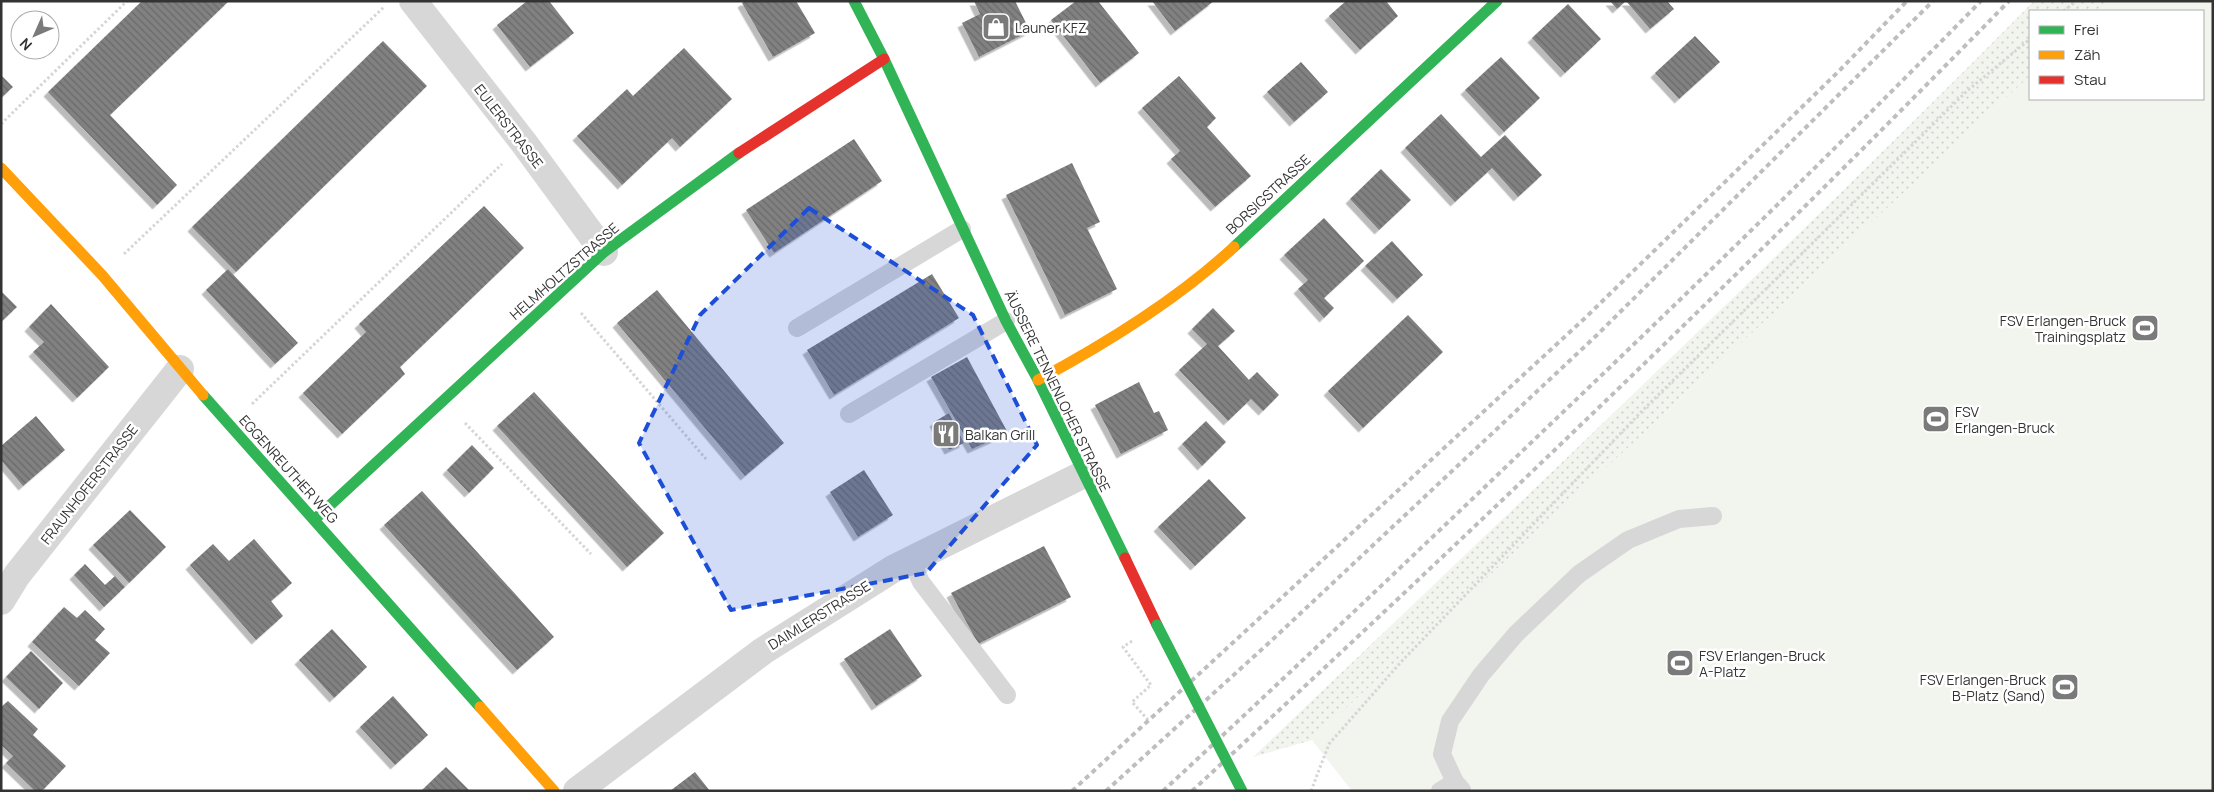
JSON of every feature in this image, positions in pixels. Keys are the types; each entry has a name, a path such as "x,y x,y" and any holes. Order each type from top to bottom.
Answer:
{"street":[{"name":"EULERSTRASSE","path":"412,1 524,143 604,252"},
{"name":"ÄUSSERE TENNENLOHER STRASSE","path":"854,1 884,59 1006,321 1038,380 1082,475 1242,791"},
{"name":"BORSIGSTRASSE","path":"1038,380 1090,352 1148,314 1220,260 1497,1"},
{"name":"HELMHOLTZSTRASSE","path":"314,520 604,252 738,154 884,59"},
{"name":"EGGENREUTHER WEG","path":"1,168 102,276 180,369 554,791"},
{"name":"FRAUNHOFERSTRASSE","path":"1,601 17,575 180,369"},
{"name":"DAIMLERSTRASSE","path":"577,791 763,651 892,569 1082,475"}],"lane":[{"path":"796,328 962,229"},
{"path":"849,414 1006,321"},
{"path":"1452,788 1442,754 1450,721 1481,675 1516,634 1579,574 1628,540 1679,519 1713,516"},
{"path":"911,560 921,582 1007,695"}],"path":[{"path":"1,124 127,1"},
{"path":"2065,10 2076,1"},
{"path":"102,276 376,14"},
{"path":"1311,791 1329,744 1408,655 1650,403 1967,91 2029,40"},
{"path":"230,425 524,143"},
{"path":"562,291 706,459"},
{"path":"444,400 591,554"},
{"path":"1123,647 1151,685 1132,702 1149,722"}],"highlighted area":[{"path":"809,208 973,315 1037,445 926,573 731,610 639,443 700,315"}],"shaded area":[{"path":"2034,1 2111,1 2101,10 2029,10 2029,77 1312,740 1253,757 1548,476 1938,97"},
{"name":"FSV Erlangen-Bruck","path":"2111,1 2213,1 2213,791 1352,791 1312,740 2029,77 2029,100 2204,100 2204,10 2101,10"}],"building":[{"path":"142,1 229,1 110,115 177,185 157,205 48,92"},
{"path":"527,1 549,1 574,33 530,67 497,25"},
{"path":"745,1 796,1 815,33 773,57 742,3"},
{"name":"Launer KFZ","path":"974,1 1015,1 1030,31 979,57 962,23 980,14"},
{"path":"1076,1 1098,1 1139,53 1100,83 1051,20"},
{"path":"1152,1 1214,1 1175,31"},
{"path":"1346,1 1386,1 1398,16 1360,50 1329,16"},
{"path":"1610,1 1626,1 1617,9"},
{"path":"1626,1 1667,1 1674,9 1650,29"},
{"path":"1568,4 1601,39 1565,73 1532,38"},
{"path":"1695,36 1720,62 1679,99 1655,73"},
{"path":"383,41 427,86 236,272 192,227"},
{"path":"684,48 732,99 680,147 672,138 622,185 577,136 627,89 633,96"},
{"path":"1501,57 1540,98 1504,132 1465,90"},
{"path":"1301,62 1328,92 1294,122 1267,92"},
{"path":"1,75 13,87 1,98"},
{"path":"1179,76 1216,118 1207,127 1251,176 1215,207 1171,159 1180,151 1142,108"},
{"path":"1441,114 1481,157 1505,135 1542,175 1518,197 1492,168 1455,202 1405,148"},
{"path":"854,139 882,181 774,253 746,210"},
{"path":"1072,163 1100,222 1087,228 1117,289 1065,315 1006,195"},
{"path":"1381,169 1411,200 1379,230 1350,199"},
{"path":"484,206 524,248 400,367 405,374 342,434 303,393 366,332 359,324"},
{"path":"1324,218 1364,261 1324,298 1334,308 1324,318 1298,289 1308,280 1284,255"},
{"path":"1392,241 1423,275 1397,299 1365,266"},
{"path":"228,269 298,343 275,364 206,290"},
{"path":"932,274 959,318 834,395 807,350"},
{"path":"657,290 784,443 745,476 617,323"},
{"path":"1,291 17,307 1,322"},
{"path":"51,304 109,367 77,398 33,352 44,342 29,327"},
{"path":"1213,308 1235,331 1218,346 1249,380 1257,372 1279,395 1263,411 1251,399 1228,421 1179,370 1207,344 1192,329"},
{"path":"1408,315 1443,352 1363,428 1328,391"},
{"path":"967,357 1008,433 972,449 931,377"},
{"path":"1139,382 1154,413 1159,411 1168,430 1121,454 1095,405"},
{"path":"534,392 664,533 627,567 497,426"},
{"path":"949,413 964,443 949,450 934,422"},
{"path":"36,416 65,450 23,486 1,460 1,446"},
{"path":"1206,421 1226,442 1202,466 1182,444"},
{"path":"472,445 494,468 469,493 447,470"},
{"path":"864,470 893,515 858,537 830,492"},
{"path":"1209,479 1246,518 1195,566 1158,527"},
{"path":"422,491 554,637 517,670 384,525"},
{"path":"130,510 166,547 129,583 93,545"},
{"path":"254,539 292,583 271,601 283,616 256,640 190,565 213,544 229,561"},
{"path":"1044,546 1071,597 978,644 951,593"},
{"path":"85,564 105,585 115,576 125,587 104,607 74,575"},
{"path":"64,607 77,618 85,610 105,629 95,640 110,653 79,686 32,642"},
{"path":"332,629 367,667 334,698 299,660"},
{"path":"890,629 922,676 876,706 844,659"},
{"path":"31,651 63,683 39,709 6,677"},
{"path":"393,696 428,735 395,765 360,727"},
{"path":"8,701 38,729 33,735 66,766 42,791 35,791 6,763 13,756 1,745 1,707"},
{"path":"446,767 470,791 421,791"},
{"path":"695,772 710,791 670,791"}],"railway":[{"path":"1072,791 1584,319 1838,72 1907,1"},
{"path":"1106,791 1271,641 1597,335 1933,1"},
{"path":"1163,791 1351,615 1649,329 1981,1"},
{"path":"1192,791 1503,500 1809,203 2009,1"}],"traffic: fast":[{"path":"854,1 884,59 1006,321 1038,380 1125,558"},
{"path":"1234,247 1497,1"},
{"path":"314,520 604,252 739,153"},
{"path":"203,395 480,707"},
{"path":"1157,625 1242,791"}],"traffic: slow":[{"path":"1,168 102,275 203,395"},
{"path":"1038,380 1115,336 1165,303 1234,247"},
{"path":"480,707 554,791"}],"traffic: jam":[{"path":"739,153 884,59"},
{"path":"1125,558 1157,625"}],"place":[{"name":"Launer KFZ","path":"996,27"},
{"name":"FSV Erlangen-Bruck Trainingsplatz","path":"2145,328"},
{"name":"FSV Erlangen-Bruck","path":"1936,419"},
{"name":"Balkan Grill","path":"946,434"},
{"name":"FSV Erlangen-Bruck A-Platz","path":"1680,663"},
{"name":"FSV Erlangen-Bruck B-Platz (Sand)","path":"2065,687"}]}
